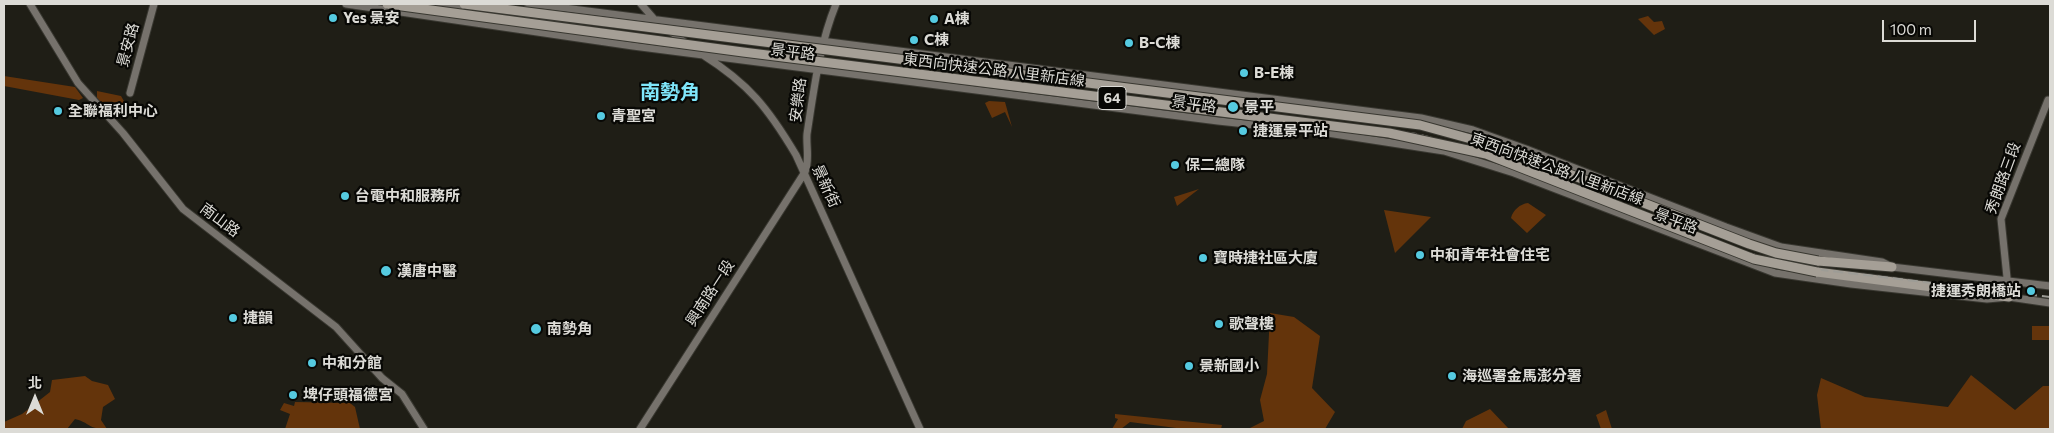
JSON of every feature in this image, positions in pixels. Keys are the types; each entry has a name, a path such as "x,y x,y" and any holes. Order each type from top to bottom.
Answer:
{"highway":[{"name":"東西向快速公路 八里新店線","path":"387,4 1422,139 1486,154 1754,259 1817,272 2009,297"},
{"name":"東西向快速公路 八里新店線","path":"464,4 1420,125 1500,147 1756,247 1818,261 1892,267"}],"main road":[{"name":"南山路","path":"30,4 78,83 123,133 183,208 336,327 382,378 402,394 424,429"},
{"name":"景安路","path":"130,93 154,4"},
{"name":"景平路","path":"346,4 701,54 1218,121 1321,132 1444,151 1505,170 1775,273 1987,300 2009,297 2050,303"},
{"name":"景平路","path":"427,4 497,14 513,13 536,4 1382,111 1444,122 1526,149 1764,241 1791,249 1882,262 1892,267 2050,286"},
{"name":"景新街","path":"641,4 654,19 701,54 731,73 753,93 781,130 805,172 920,429"},
{"name":"安樂路","path":"805,172 806,142 816,69 822,41 836,4"},
{"name":"秀朗路三段","path":"2009,297 2000,219 2048,100"},
{"name":"興南路一段","path":"640,429 805,172"}],"shaded area":[{"path":"1648,16 1654,22 1662,21 1665,29 1654,35 1638,19"},
{"path":"4,76 75,87 83,98 79,100 4,86"},
{"path":"97,91 121,96 125,103 123,110 108,107 105,109 97,98"},
{"path":"989,101 1005,102 1012,127 1005,112 992,118 985,103"},
{"path":"1199,189 1177,206 1174,197"},
{"path":"1528,203 1546,215 1527,233 1511,218 1517,208"},
{"path":"1384,210 1431,217 1395,253"},
{"path":"1270,313 1294,317 1320,336 1312,388 1335,412 1325,429 1248,429 1264,421 1260,400 1267,374"},
{"path":"2032,326 2050,326 2050,340 2032,340"},
{"path":"1971,375 2015,410 2043,386 2050,386 2050,429 1821,429 1817,395 1821,378 1865,397 1948,407"},
{"path":"85,376 92,381 108,385 115,399 103,407 101,420 107,429 92,427 75,419 67,429 4,429 4,422 22,414 50,392 52,380"},
{"path":"295,402 350,403 355,407 360,429 285,429 290,414 280,410 284,403 294,406"},
{"path":"1490,409 1509,429 1462,429 1466,421"},
{"path":"1606,410 1612,429 1601,429 1596,415"},
{"path":"1115,414 1222,425 1221,429 1184,429 1130,422 1121,429 1112,429 1118,419 1115,418"}],"railway":[{"path":"410,4 612,32 1417,134 1489,153 1749,253 1780,263 1814,269 2050,297"}],"place":[{"name":"Yes 景安","path":"333,18"},
{"name":"A棟","path":"934,19"},
{"name":"C棟","path":"914,40"},
{"name":"B-C棟","path":"1129,43"},
{"name":"B-E棟","path":"1244,73"},
{"name":"景平","path":"1233,107"},
{"name":"全聯福利中心","path":"58,111"},
{"name":"青聖宮","path":"601,116"},
{"name":"捷運景平站","path":"1243,131"},
{"name":"保二總隊","path":"1175,165"},
{"name":"台電中和服務所","path":"345,196"},
{"name":"中和青年社會住宅","path":"1420,255"},
{"name":"寶時捷社區大廈","path":"1203,258"},
{"name":"漢唐中醫","path":"386,271"},
{"name":"捷運秀朗橋站","path":"2031,291"},
{"name":"捷韻","path":"233,318"},
{"name":"歌聲樓","path":"1219,324"},
{"name":"南勢角","path":"536,329"},
{"name":"中和分館","path":"312,363"},
{"name":"景新國小","path":"1189,366"},
{"name":"海巡署金馬澎分署","path":"1452,376"},
{"name":"埤仔頭福德宮","path":"293,395"}],"district":[{"name":"南勢角","path":"670,92"}]}
